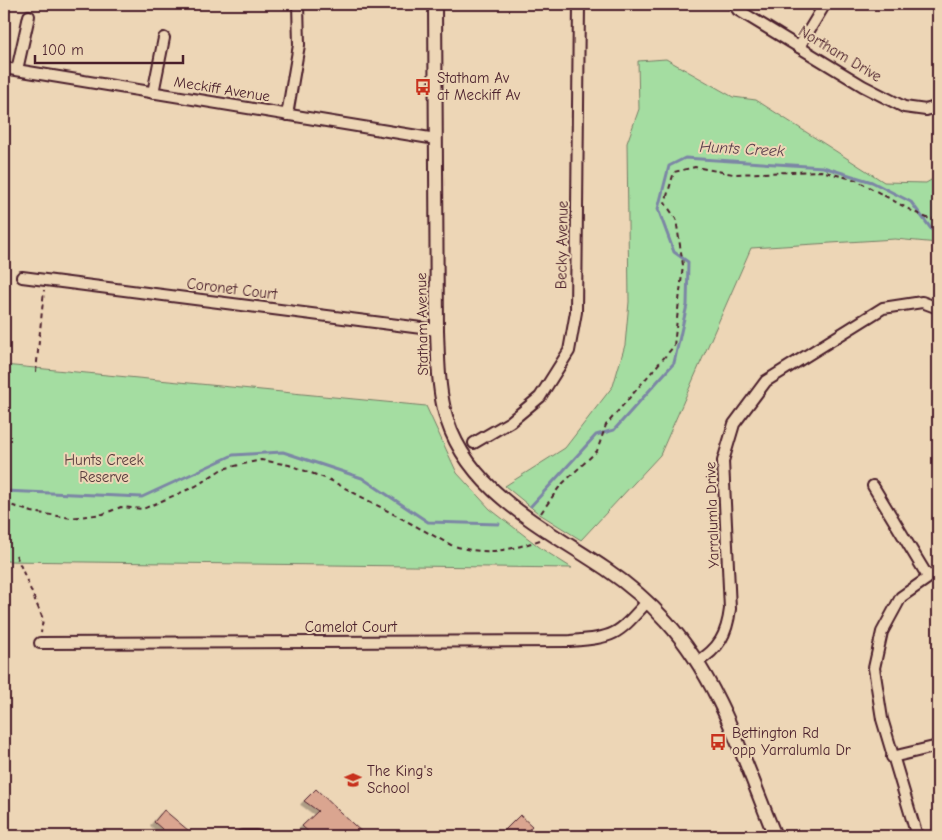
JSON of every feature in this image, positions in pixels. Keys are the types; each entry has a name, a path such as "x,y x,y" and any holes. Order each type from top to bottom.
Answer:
{"main road":[{"name":"Statham Avenue","path":"435,4 437,330 440,384 444,411 460,446 484,480 534,523 606,569 647,602 683,641 720,704 775,836"}],"street":[{"path":"287,115 299,46 298,4"},
{"name":"Becky Avenue","path":"474,443 510,422 540,397 569,351 576,312 579,4"},
{"name":"Northam Drive","path":"734,4 738,10 863,86 904,108 926,110 938,106"},
{"path":"800,47 825,4"},
{"path":"17,70 29,16"},
{"path":"153,93 164,38"},
{"name":"Meckiff Avenue","path":"4,68 436,139"},
{"name":"Coronet Court","path":"22,277 437,330"},
{"name":"Yarralumla Drive","path":"697,662 711,654 723,640 729,622 723,462 734,424 766,380 883,308 922,302 938,308"},
{"path":"873,486 928,577"},
{"path":"917,836 882,719 874,668 882,632 900,597 938,570"},
{"name":"Camelot Court","path":"40,643 570,641 607,638 617,633 647,602"},
{"path":"892,757 938,746"},
{"path":"242,836 256,836"}],"path":[{"path":"534,523 560,486 598,451 606,425 674,346 682,265 676,219 665,203 674,172 695,167 733,174 821,170 856,180 912,211 928,218 938,218"},
{"path":"36,372 45,280"},
{"path":"4,503 32,512 72,518 103,514 121,507 143,509 196,486 222,469 261,460 289,465 330,480 452,545 465,549 507,551 552,536"},
{"path":"16,555 43,619 40,643"}],"green space":[{"path":"666,59 733,97 756,100 884,182 926,183 938,176 938,243 895,239 751,248 660,455 581,540 538,513 505,486 565,448 613,386 625,345 629,302 627,143 639,109 638,61"},
{"name":"Hunts Creek Reserve","path":"4,365 426,406 457,473 490,509 542,549 572,568 4,561"}],"building":[{"path":"316,789 366,836 313,836 302,826 318,811 304,801"},
{"path":"164,810 195,836 170,836 154,822"},
{"path":"520,815 532,826 523,836 499,836"}],"waterway":[{"name":"Hunts Creek","path":"531,506 596,435 614,430 674,363 687,305 688,262 674,252 658,209 669,166 685,158 823,167 872,182 911,202 932,230 938,230"},
{"name":"Hunts Creek","path":"4,491 142,497 233,455 283,452 362,478 428,522 499,524"}],"place":[{"name":"Statham Av at Meckiff Av","path":"423,87"},
{"name":"Bettington Rd opp Yarralumla Dr","path":"718,742"},
{"name":"The King's School","path":"353,780"}]}
